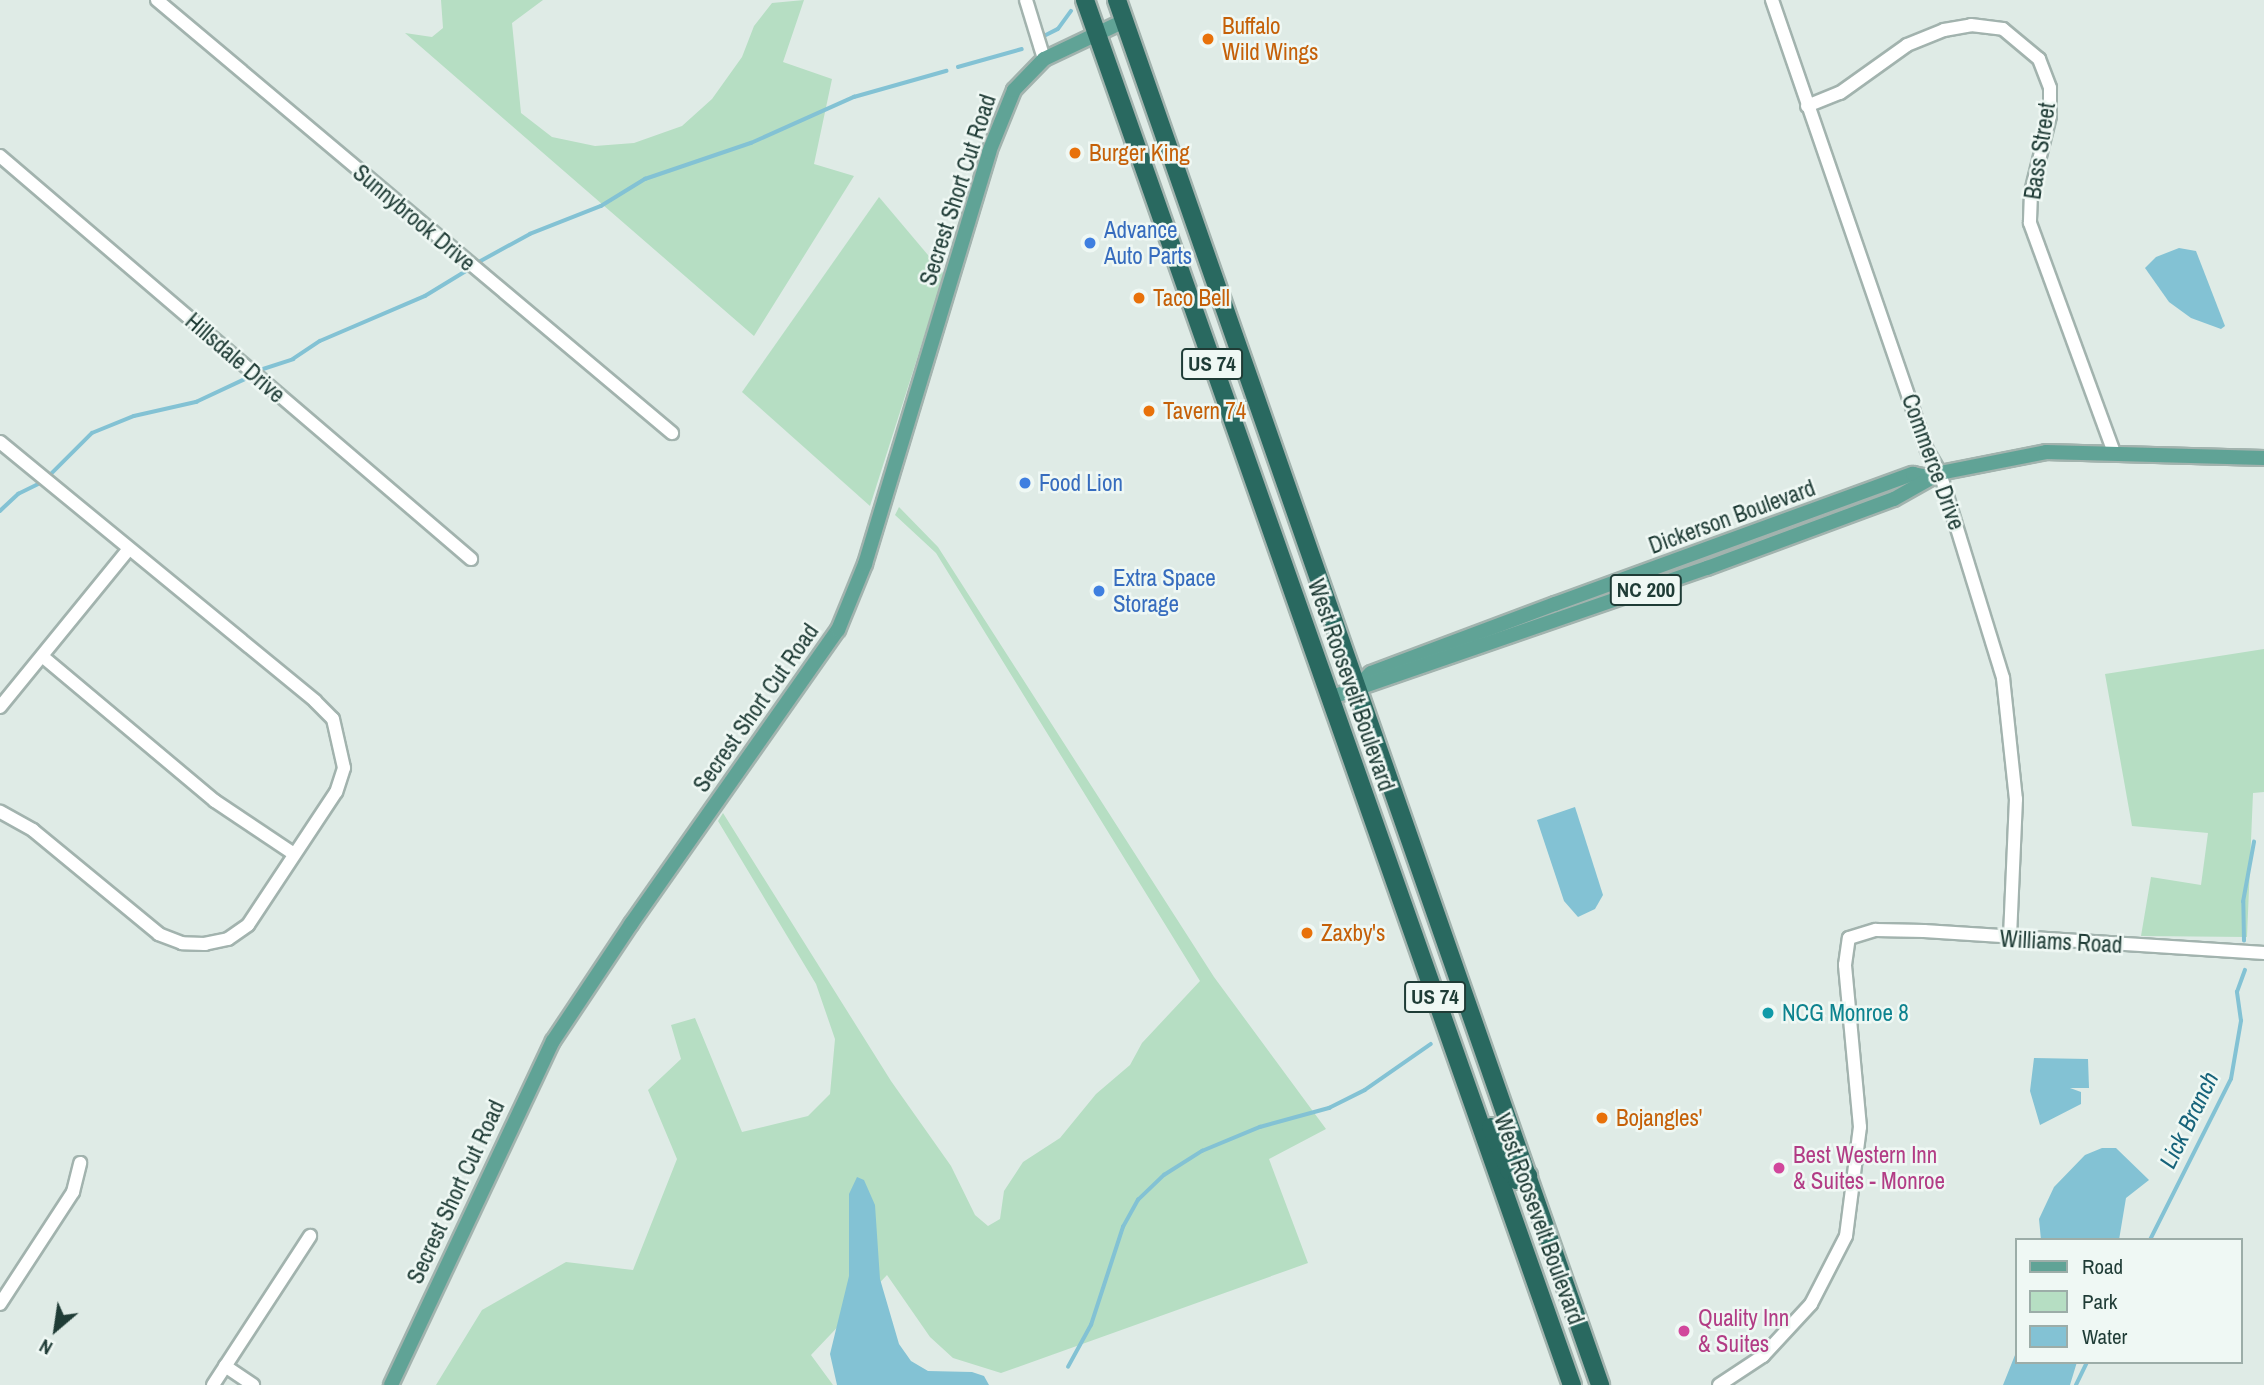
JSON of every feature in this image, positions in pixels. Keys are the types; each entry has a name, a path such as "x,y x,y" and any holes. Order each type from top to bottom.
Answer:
{"highway":[{"name":"West Roosevelt Boulevard","path":"1086,0 1094,31 1572,1385"},
{"name":"West Roosevelt Boulevard","path":"1117,0 1600,1385"},
{"path":"1453,1048 1509,1170 1517,1180 1528,1176"}],"main road":[{"name":"Secrest Short Cut Road","path":"391,1385 553,1041 624,933 838,630 865,564 989,152 1014,90 1044,59 1094,31 1124,21"},
{"name":"Dickerson Boulevard","path":"1358,686 1371,673 1913,474 1934,475 2046,452 2264,458"},
{"name":"Dickerson Boulevard","path":"1329,698 1358,686 1388,681 1894,499 1934,475"},
{"name":"NC 200","path":"1574,612 1577,605 1633,577"}],"street":[{"name":"Sunnybrook Drive","path":"157,0 672,433"},
{"path":"1026,0 1044,59"},
{"name":"Commerce Drive","path":"1772,0 2003,678 2011,728 2015,799 2010,939"},
{"name":"Bass Street","path":"1807,106 1840,93 1907,45 1944,30 1971,25 2003,29 2039,59 2050,89 2050,116 2031,192 2031,223 2114,452"},
{"name":"Hillsdale Drive","path":"0,156 471,559"},
{"path":"0,442 333,719 344,768 336,792 248,925 228,939 182,943 159,934 33,830 0,813"},
{"path":"0,708 129,549"},
{"path":"42,656 215,802 294,854"},
{"name":"Williams Road","path":"1719,1385 1763,1356 1811,1304 1846,1236 1860,1127 1845,965 1850,938 1858,932 1924,931 2010,939 2264,953"},
{"path":"0,1304 73,1192 80,1163"},
{"path":"212,1385 310,1236"},
{"path":"225,1366 253,1385"}],"green space":[{"path":"441,0 543,0 512,23 521,113 552,137 595,146 634,143 682,126 712,99 742,57 754,26 772,3 804,0 783,62 832,79 814,164 854,176 754,336 405,33 432,37 443,28"},
{"path":"879,197 944,274 870,506 742,392"},
{"path":"899,507 938,547 1214,977 1326,1129 1269,1159 1308,1263 1001,1373 953,1358 930,1337 887,1275 811,1355 833,1385 436,1385 482,1310 566,1262 633,1270 677,1159 648,1090 681,1059 671,1025 695,1018 742,1132 808,1116 830,1094 835,1039 816,984 718,821 723,813 891,1081 951,1166 975,1215 988,1226 1000,1219 1004,1191 1023,1162 1060,1138 1096,1094 1130,1065 1142,1043 1200,981 936,553 895,515"},
{"path":"2264,649 2264,792 2253,793 2247,937 2141,936 2151,877 2201,885 2208,833 2132,826 2105,674"}],"water":[{"path":"2179,248 2196,251 2225,326 2221,329 2191,318 2169,302 2145,268 2156,257"},
{"path":"1575,807 1603,895 1595,909 1578,917 1564,901 1537,820"},
{"path":"2034,1058 2088,1059 2089,1088 2070,1088 2081,1092 2081,1104 2040,1125 2030,1091"},
{"path":"2102,1148 2116,1148 2149,1180 2126,1198 2119,1238 2041,1238 2039,1219 2054,1187 2085,1155"},
{"path":"857,1177 864,1180 875,1205 880,1279 899,1344 911,1361 928,1371 972,1372 984,1376 989,1385 837,1385 830,1354 849,1276 849,1194"},
{"path":"2016,1352 2016,1364 2076,1364 2070,1385 2003,1385"}],"waterway":[{"path":"1046,35 1058,29 1071,11"},
{"path":"958,67 1022,49"},
{"path":"477,263 530,234 601,206 645,179 751,143 854,97 946,71"},
{"path":"257,371 293,359 320,341 425,296 466,271"},
{"path":"50,475 92,433 134,416 196,402 245,379"},
{"path":"0,511 18,494 41,483"},
{"name":"Lick Branch","path":"2244,941 2243,902 2254,842"},
{"name":"Lick Branch","path":"2151,1238 2231,1079 2241,1021 2237,992 2245,970"},
{"path":"1068,1367 1091,1325 1123,1227 1138,1200 1164,1175 1202,1151 1260,1127 1329,1108 1365,1090 1431,1044"},
{"name":"Lick Branch","path":"2076,1385 2086,1364"}],"place":[{"name":"Buffalo Wild Wings","path":"1208,39"},
{"name":"Burger King","path":"1075,153"},
{"name":"Advance Auto Parts","path":"1090,243"},
{"name":"Taco Bell","path":"1139,298"},
{"name":"Tavern 74","path":"1149,411"},
{"name":"Food Lion","path":"1025,483"},
{"name":"Extra Space Storage","path":"1099,591"},
{"name":"Zaxby's","path":"1307,933"},
{"name":"NCG Monroe 8","path":"1768,1013"},
{"name":"Bojangles'","path":"1602,1118"},
{"name":"Best Western Inn & Suites - Monroe","path":"1779,1168"},
{"name":"Quality Inn & Suites","path":"1684,1331"}]}
